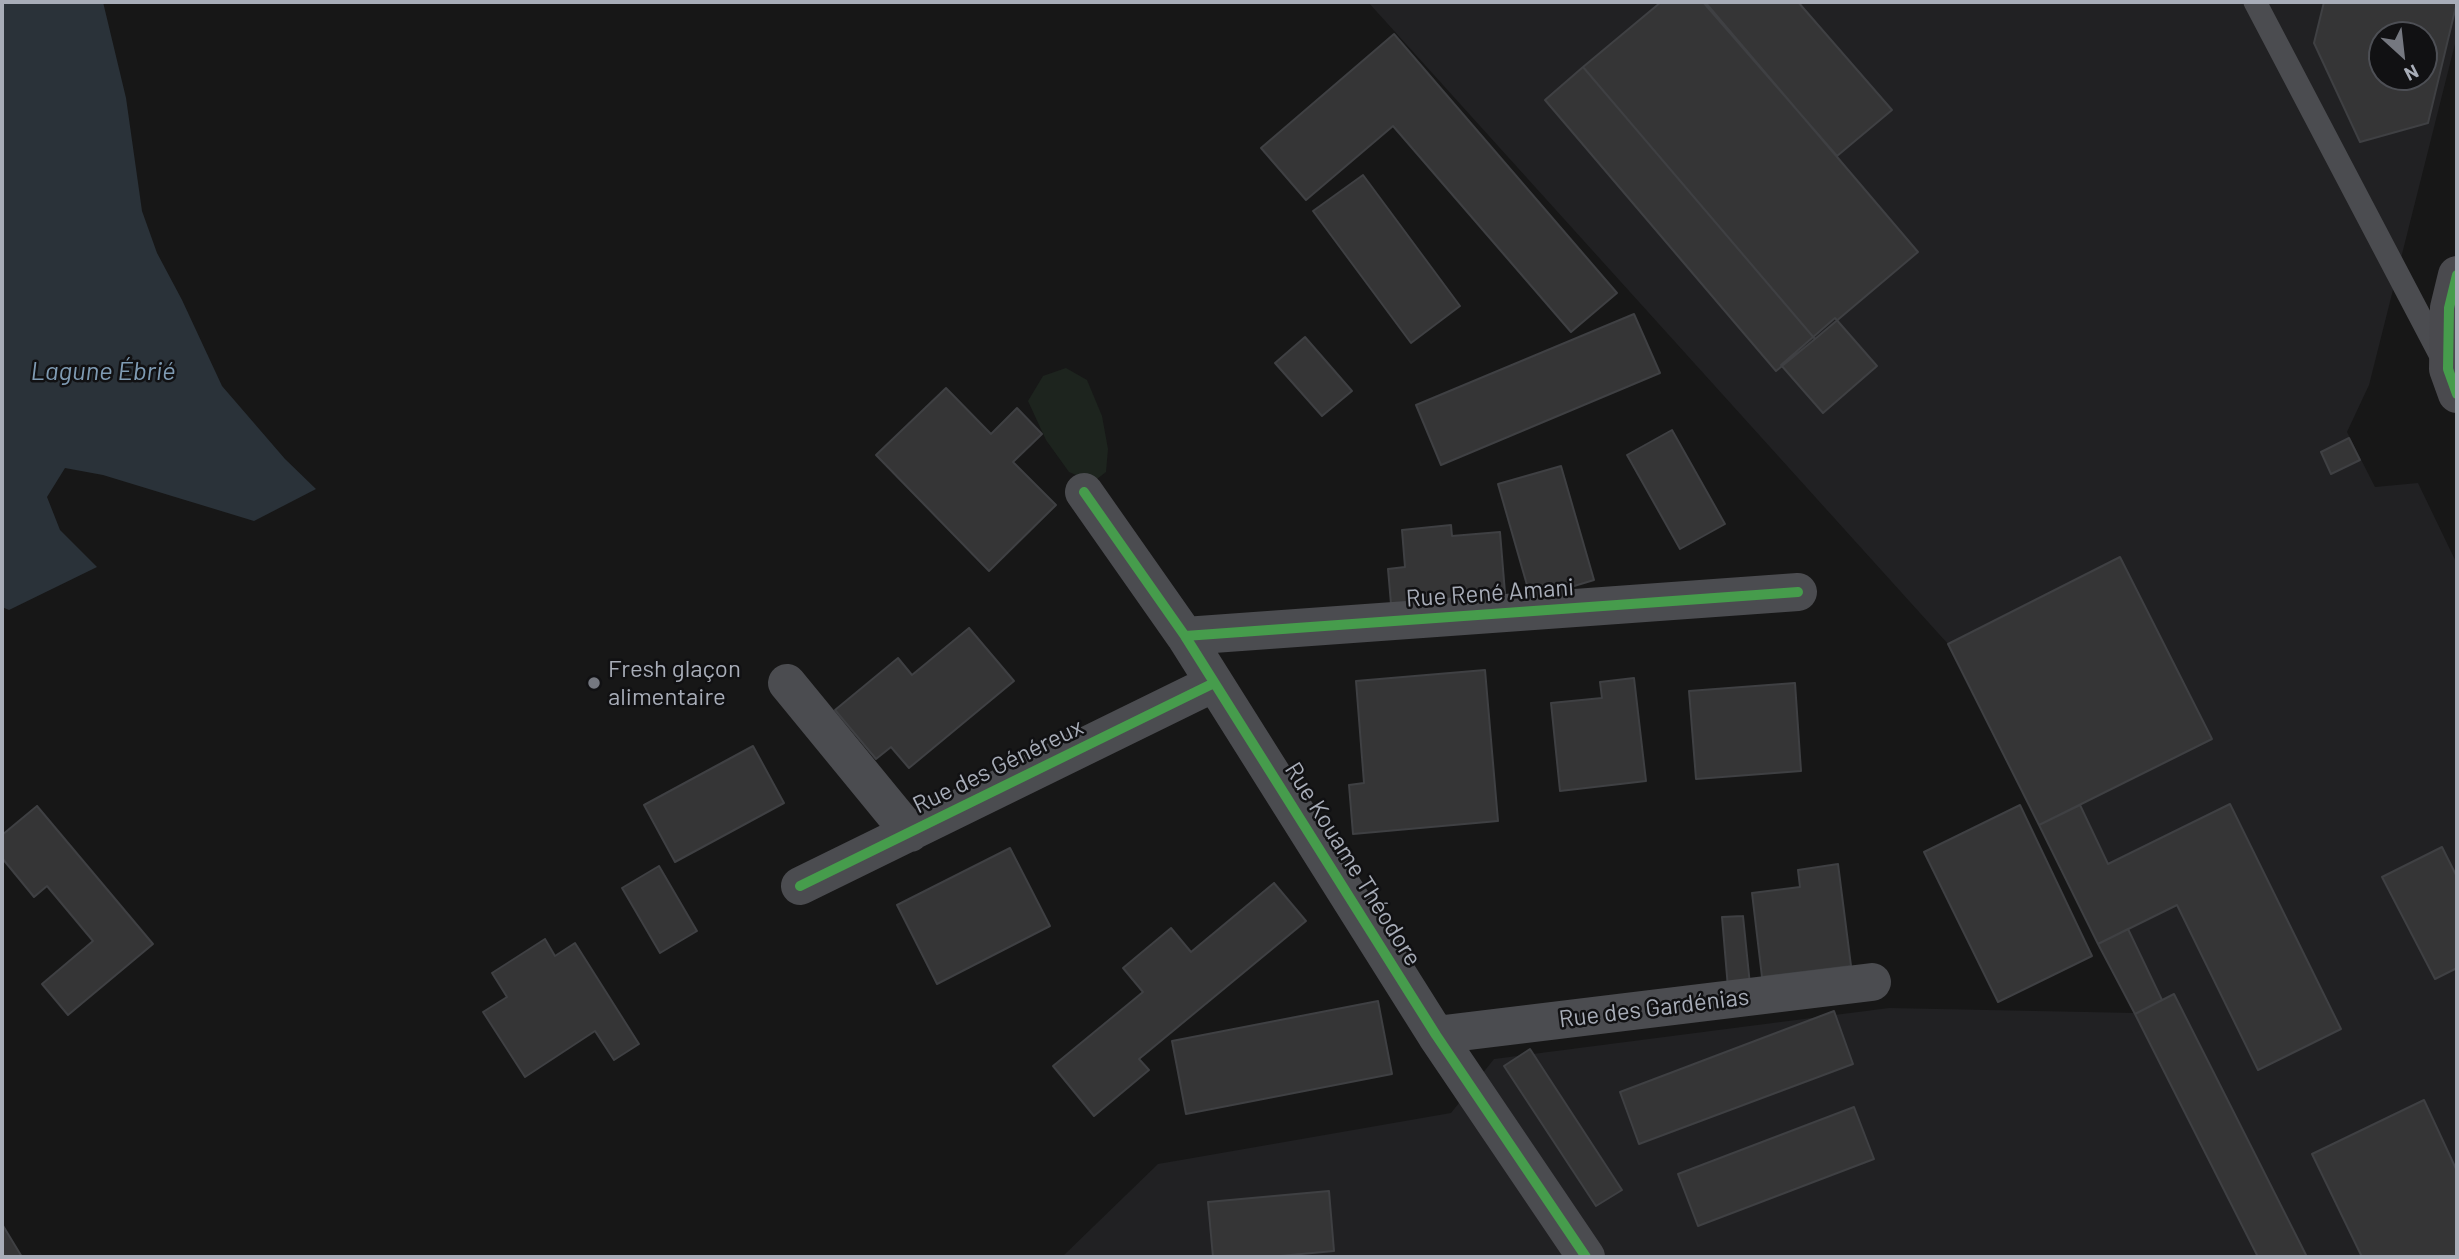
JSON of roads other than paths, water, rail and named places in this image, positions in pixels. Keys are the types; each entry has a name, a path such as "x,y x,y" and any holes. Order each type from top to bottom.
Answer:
{"street":[{"path":"2452,382 2449,308 2457,275"},
{"name":"Rue Kouame Théodore","path":"1084,492 1185,636 1436,1035 1586,1257"},
{"name":"Rue René Amani","path":"1185,636 1798,592"},
{"path":"787,683 910,833"},
{"name":"Rue des Généreux","path":"800,886 1214,683"},
{"name":"Rue des Gardénias","path":"1436,1035 1872,982"}],"lane":[{"path":"2255,2 2452,382"}],"water":[{"name":"Lagune Ébrié","path":"2,2 103,2 126,98 142,211 157,253 222,386 285,459 316,489 254,521 103,475 65,468 47,497 60,530 97,567 9,610 2,607"}],"place":[{"name":"Fresh glaçon alimentaire","path":"594,683"}]}
